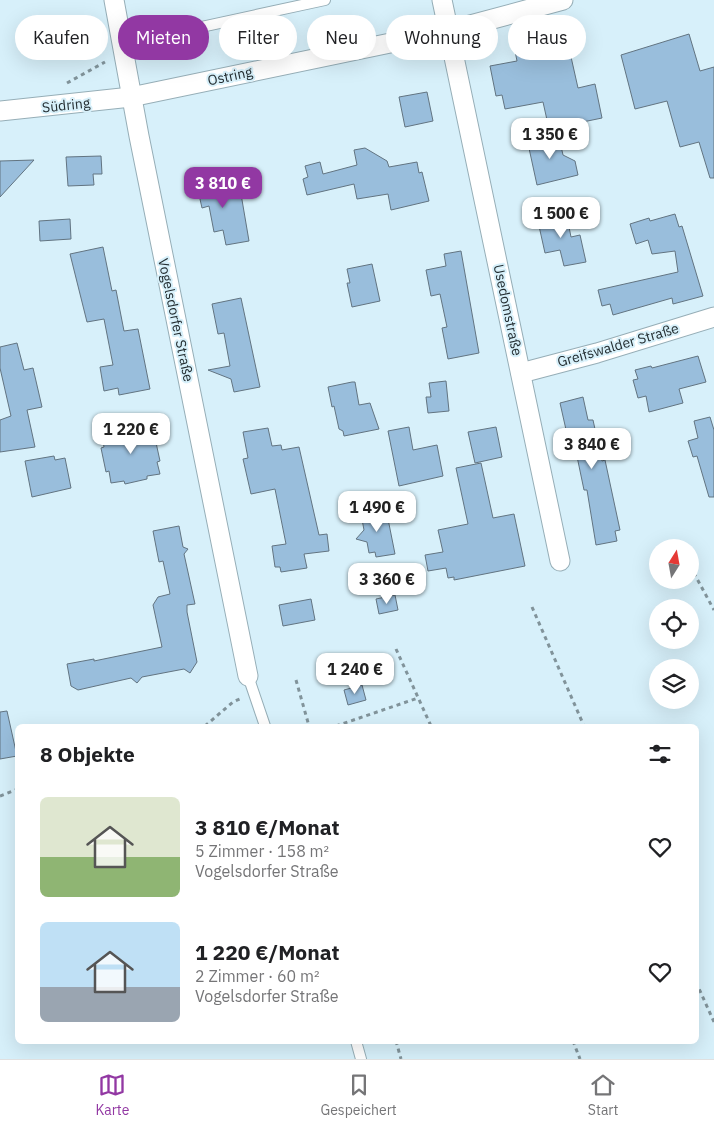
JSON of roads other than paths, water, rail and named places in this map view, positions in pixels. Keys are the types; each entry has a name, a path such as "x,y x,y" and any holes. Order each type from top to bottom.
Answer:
{"street":[{"name":"Vogelsdorfer Straße","path":"114,0 118,20"},
{"name":"Usedomstraße","path":"442,0 445,15"},
{"name":"Ostring","path":"498,18 563,0"},
{"name":"Ostring","path":"131,97 386,44"},
{"name":"Vogelsdorfer Straße","path":"125,60 131,97 248,676"},
{"name":"Usedomstraße","path":"454,60 560,561"},
{"name":"Südring","path":"0,112 131,97"},
{"name":"Greifswalder Straße","path":"521,372 714,317"}],"lane":[{"path":"209,25 325,0"},
{"name":"Vogelsdorfer Straße","path":"248,676 264,724"},
{"path":"357,1044 361,1059"}]}
